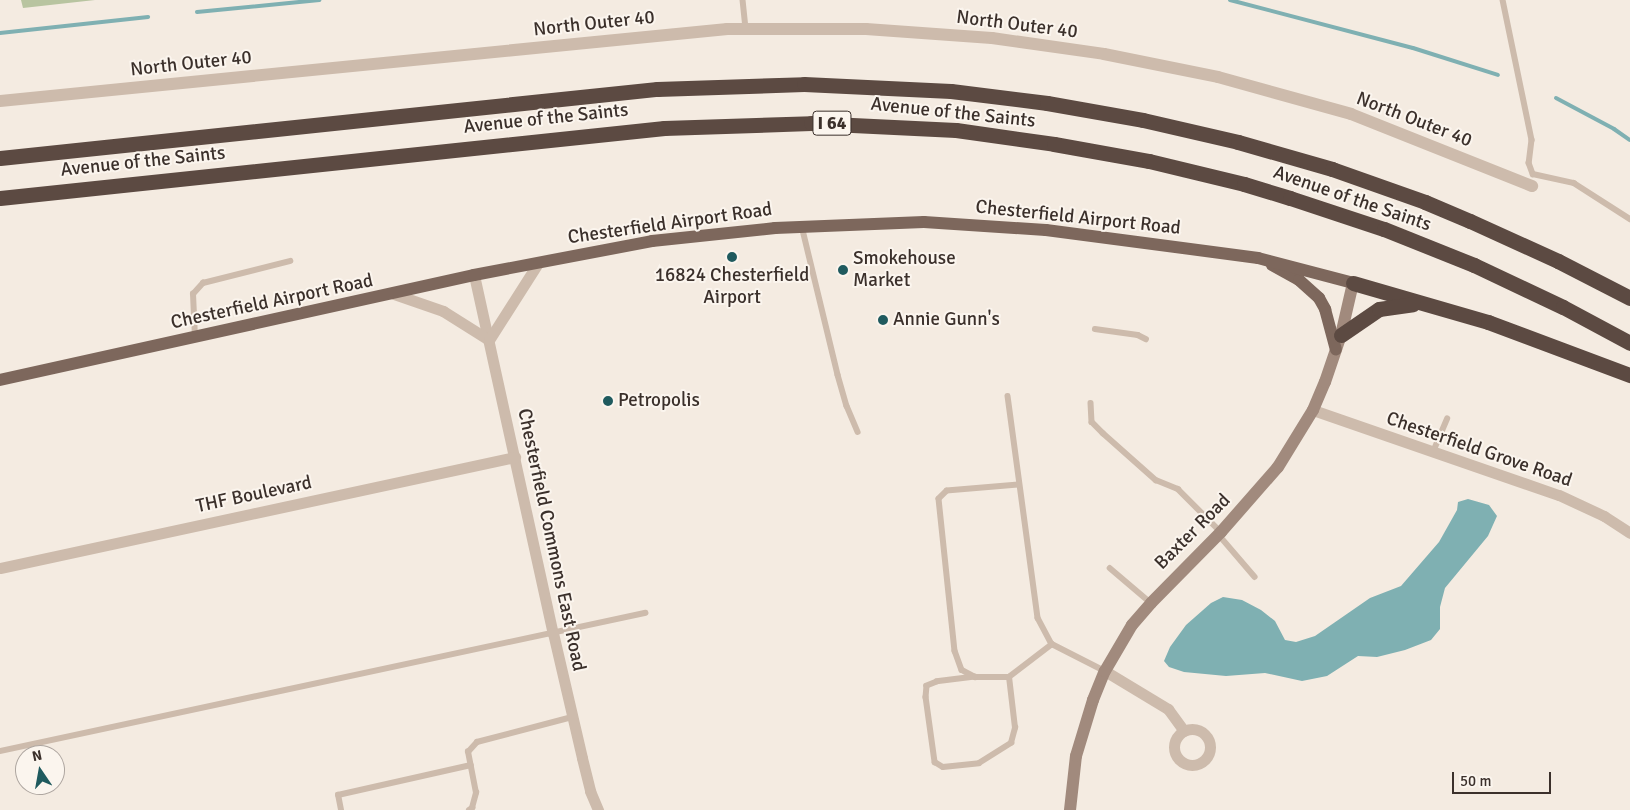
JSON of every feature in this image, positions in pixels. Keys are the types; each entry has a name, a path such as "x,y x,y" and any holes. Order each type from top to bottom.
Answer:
{"highway":[{"name":"Avenue of the Saints","path":"0,158 657,89 804,84 951,91 1047,103 1143,120 1238,142 1332,169 1425,202 1479,224 1558,261 1630,298"},
{"name":"Avenue of the Saints","path":"0,198 674,127 811,123 956,130 1054,144 1149,161 1244,184 1309,204 1384,229 1474,265 1563,306 1630,343"},
{"path":"1353,283 1523,334 1630,375"},
{"path":"1339,343 1379,309 1395,305 1423,303"}],"main road":[{"name":"Chesterfield Airport Road","path":"0,380 474,275 652,242 802,226 924,222 1026,228 1258,258 1353,283"},
{"path":"1258,258 1299,280 1319,298 1339,343"},
{"name":"Baxter Road","path":"1070,810 1071,786 1080,739 1105,671 1132,625 1150,603 1220,533 1278,467 1313,410 1339,343 1353,283"}],"street":[{"name":"North Outer 40","path":"0,101 727,29 876,30 992,38 1104,54 1218,78 1351,114 1518,180 1533,180"},
{"path":"394,294 443,311 489,340 538,263"},
{"name":"Chesterfield Commons East Road","path":"474,275 552,633 590,791 598,810"},
{"name":"Chesterfield Grove Road","path":"1313,410 1559,496 1604,516 1630,532"},
{"name":"THF Boulevard","path":"0,568 515,457"},
{"path":"1105,671 1168,709 1184,731"}],"lane":[{"path":"743,0 746,30"},
{"path":"1503,0 1532,140 1529,163 1533,180 1574,183 1630,219"},
{"path":"802,226 840,382 858,432"},
{"path":"196,338 193,294 203,283 290,261"},
{"path":"1095,329 1138,335 1146,339"},
{"path":"1008,396 1038,618 1052,644 1105,671"},
{"path":"1091,403 1092,422 1156,480 1178,489 1220,533 1256,578"},
{"path":"1433,452 1447,419"},
{"path":"975,677 962,670 955,651 940,499 947,491 1019,485"},
{"path":"1110,568 1150,603"},
{"path":"0,751 644,614"},
{"path":"1009,677 1015,728 1011,743 980,764 943,766 935,762 926,697 927,686 937,682 975,677 1009,677 1052,644"},
{"path":"469,810 472,808 476,793 468,752 477,742 572,717"},
{"path":"341,810 338,795 471,765"}],"green space":[{"path":"21,0 95,0 23,8"}],"water":[{"path":"1468,499 1489,505 1497,516 1488,536 1445,588 1440,607 1440,629 1431,640 1405,650 1377,657 1358,656 1327,676 1302,681 1265,673 1226,676 1184,672 1169,667 1164,661 1170,647 1186,625 1211,603 1223,597 1242,600 1261,610 1275,621 1285,640 1296,642 1315,636 1370,598 1401,586 1439,542 1457,510 1458,502"}],"waterway":[{"path":"197,12 319,0"},
{"path":"1230,0 1413,48 1498,75"},
{"path":"0,33 148,17"},
{"path":"1556,98 1614,129 1630,140"}],"place":[{"name":"16824 Chesterfield Airport","path":"732,257"},
{"name":"Smokehouse Market","path":"843,270"},
{"name":"Annie Gunn's","path":"883,320"},
{"name":"Petropolis","path":"608,401"}]}
